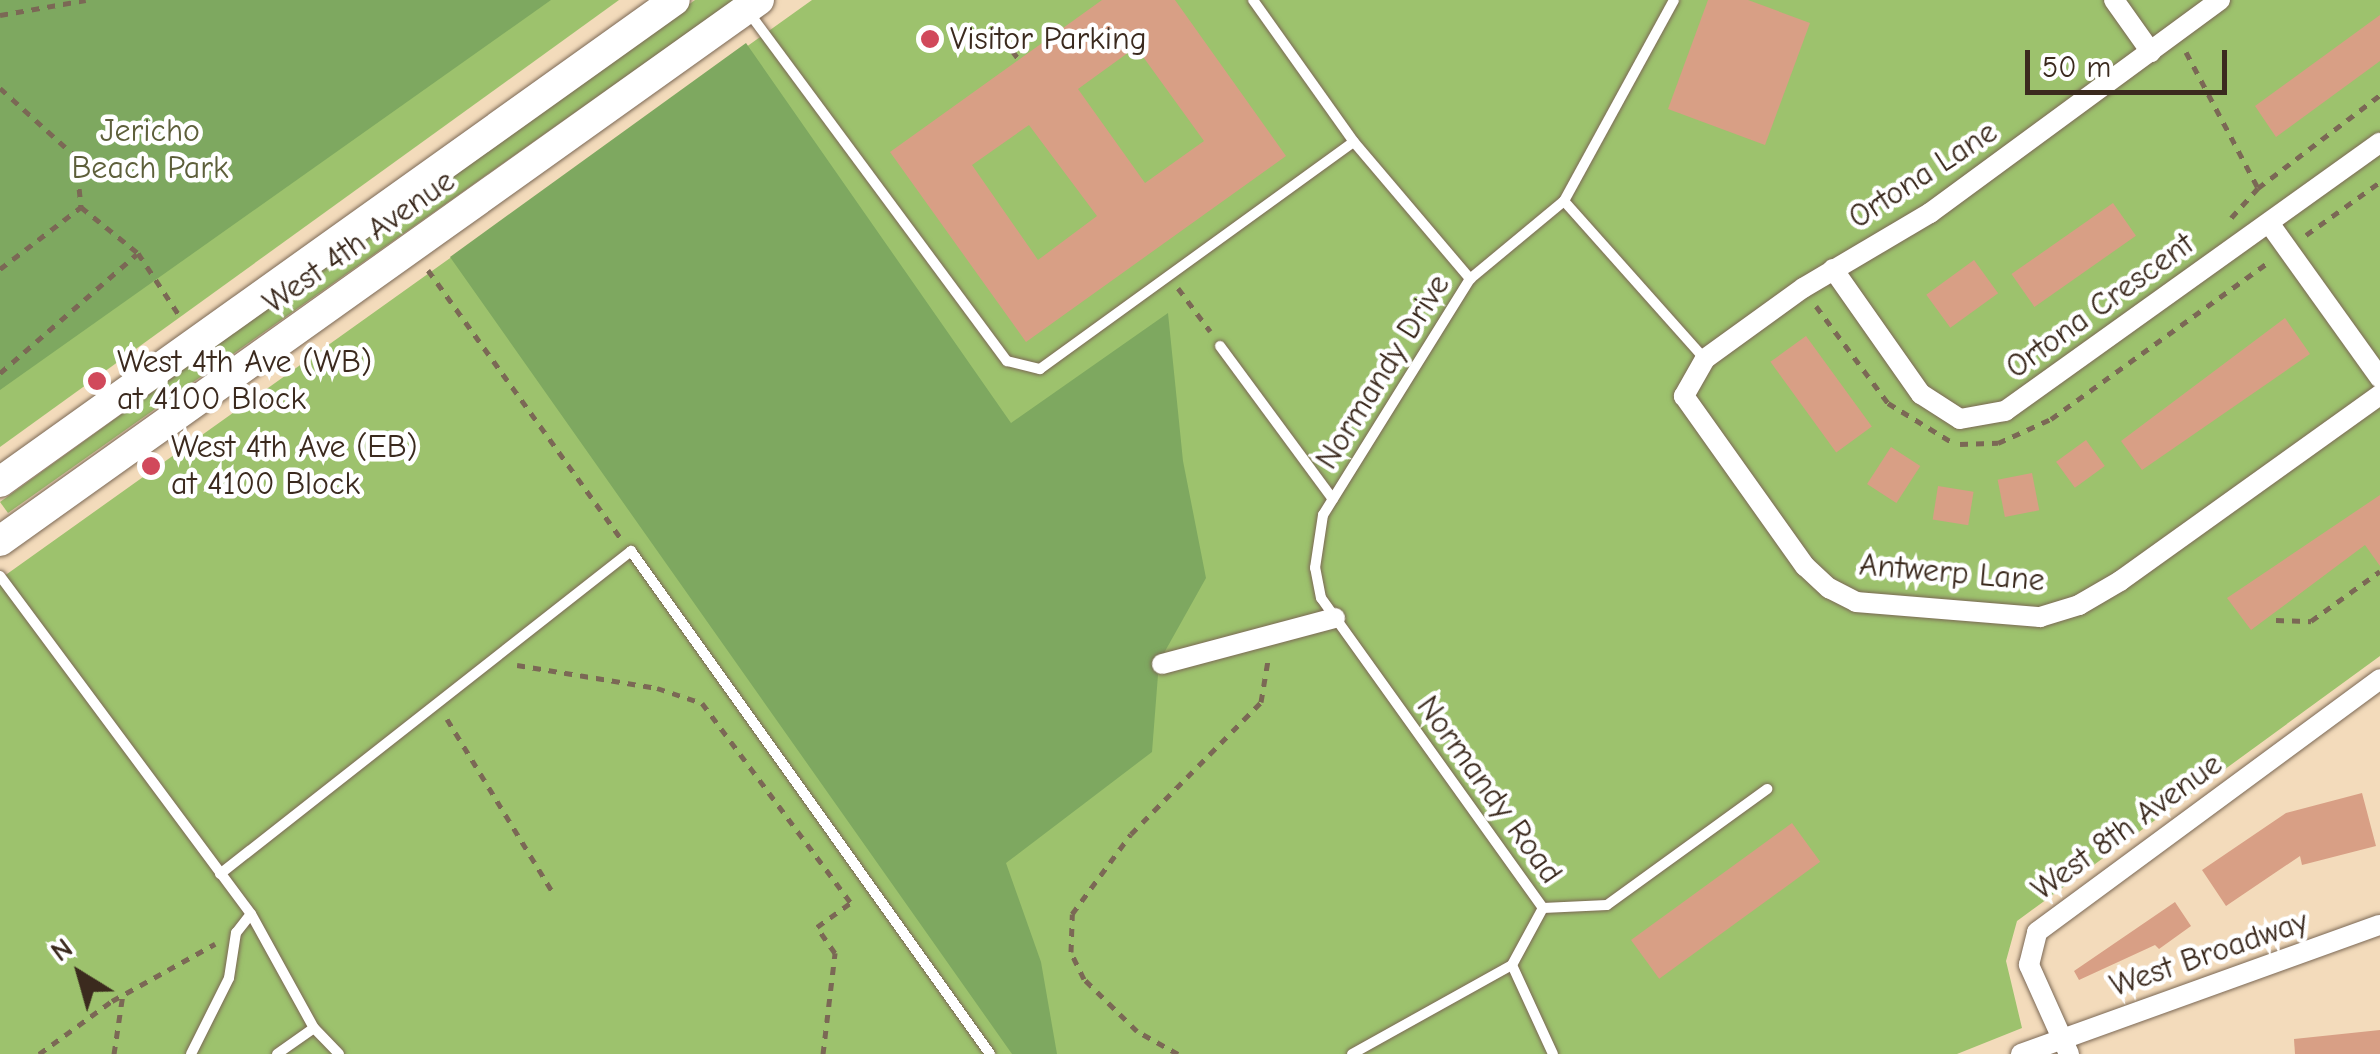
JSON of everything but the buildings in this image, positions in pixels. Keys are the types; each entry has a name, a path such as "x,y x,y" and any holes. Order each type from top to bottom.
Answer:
{"main road":[{"name":"West 4th Avenue","path":"0,482 675,0"},
{"name":"West 4th Avenue","path":"0,540 752,4"}],"street":[{"path":"2114,0 2151,52"},
{"name":"Ortona Lane","path":"1704,359 1832,269 1930,213 2220,0"},
{"name":"Ortona Crescent","path":"1832,269 1921,394 1960,419 2006,411 2380,143"},
{"path":"2269,223 2380,378"},
{"name":"Antwerp Lane","path":"1704,359 1684,396 1805,566 1828,588 1856,602 2040,617 2079,606 2120,580 2380,395"},
{"path":"1162,664 1335,618"},
{"name":"West 8th Avenue","path":"2064,1046 2029,965 2037,932 2380,679"},
{"name":"West Broadway","path":"2064,1046 2380,926"},
{"path":"2021,1054 2064,1046"}],"lane":[{"path":"1253,0 1354,142 1470,279"},
{"name":"Normandy Drive","path":"1321,598 1315,568 1323,515 1470,279 1564,200 1674,0"},
{"path":"752,4 1008,361 1040,369 1354,142"},
{"path":"1564,200 1704,359"},
{"path":"1220,346 1333,499"},
{"path":"220,874 631,551 990,1054"},
{"path":"0,576 250,914 314,1028 339,1054"},
{"name":"Normandy Road","path":"1321,598 1543,908 1512,966"},
{"path":"1543,908 1607,904 1767,789"},
{"path":"191,1054 229,978 236,933 250,914"},
{"path":"1352,1054 1512,966 1553,1054"},
{"path":"277,1054 314,1028"}],"path":[{"path":"0,15 86,0"},
{"path":"992,25 1020,61"},
{"path":"2176,33 2258,188"},
{"path":"0,88 76,157 81,207 138,253 181,318"},
{"path":"2222,255 2216,235 2258,188 2380,96"},
{"path":"0,269 81,207"},
{"path":"0,373 138,253"},
{"path":"426,268 631,551"},
{"path":"1169,276 1220,346"},
{"path":"2276,620 2311,620 2380,571"},
{"path":"1178,1054 1137,1031 1084,978 1072,952 1072,914 1131,834 1261,702 1272,635"},
{"path":"494,659 670,691 702,703 851,903"},
{"path":"438,704 555,896"},
{"path":"823,1054 834,954 817,928 872,888"},
{"path":"39,1054 123,994 236,933"},
{"path":"114,1054 123,994"}],"green space":[{"name":"Jericho Beach Park","path":"0,0 619,0 0,447"},
{"name":"Jericho Beach Park","path":"0,0 551,0 0,390"},
{"path":"695,0 734,0 8,513 0,502"},
{"path":"812,0 2380,0 2380,656 2017,921 2006,961 2022,1028 1957,1054 0,1054 0,579"},
{"path":"746,43 1011,423 1168,313 1183,461 1206,578 1159,662 1152,752 1006,863 1041,962 1057,1054 1012,1054 450,257"}],"place":[{"name":"Visitor Parking","path":"930,39"},
{"name":"West 4th Ave (WB) at 4100 Block","path":"97,381"},
{"name":"West 4th Ave (EB) at 4100 Block","path":"151,466"}]}
